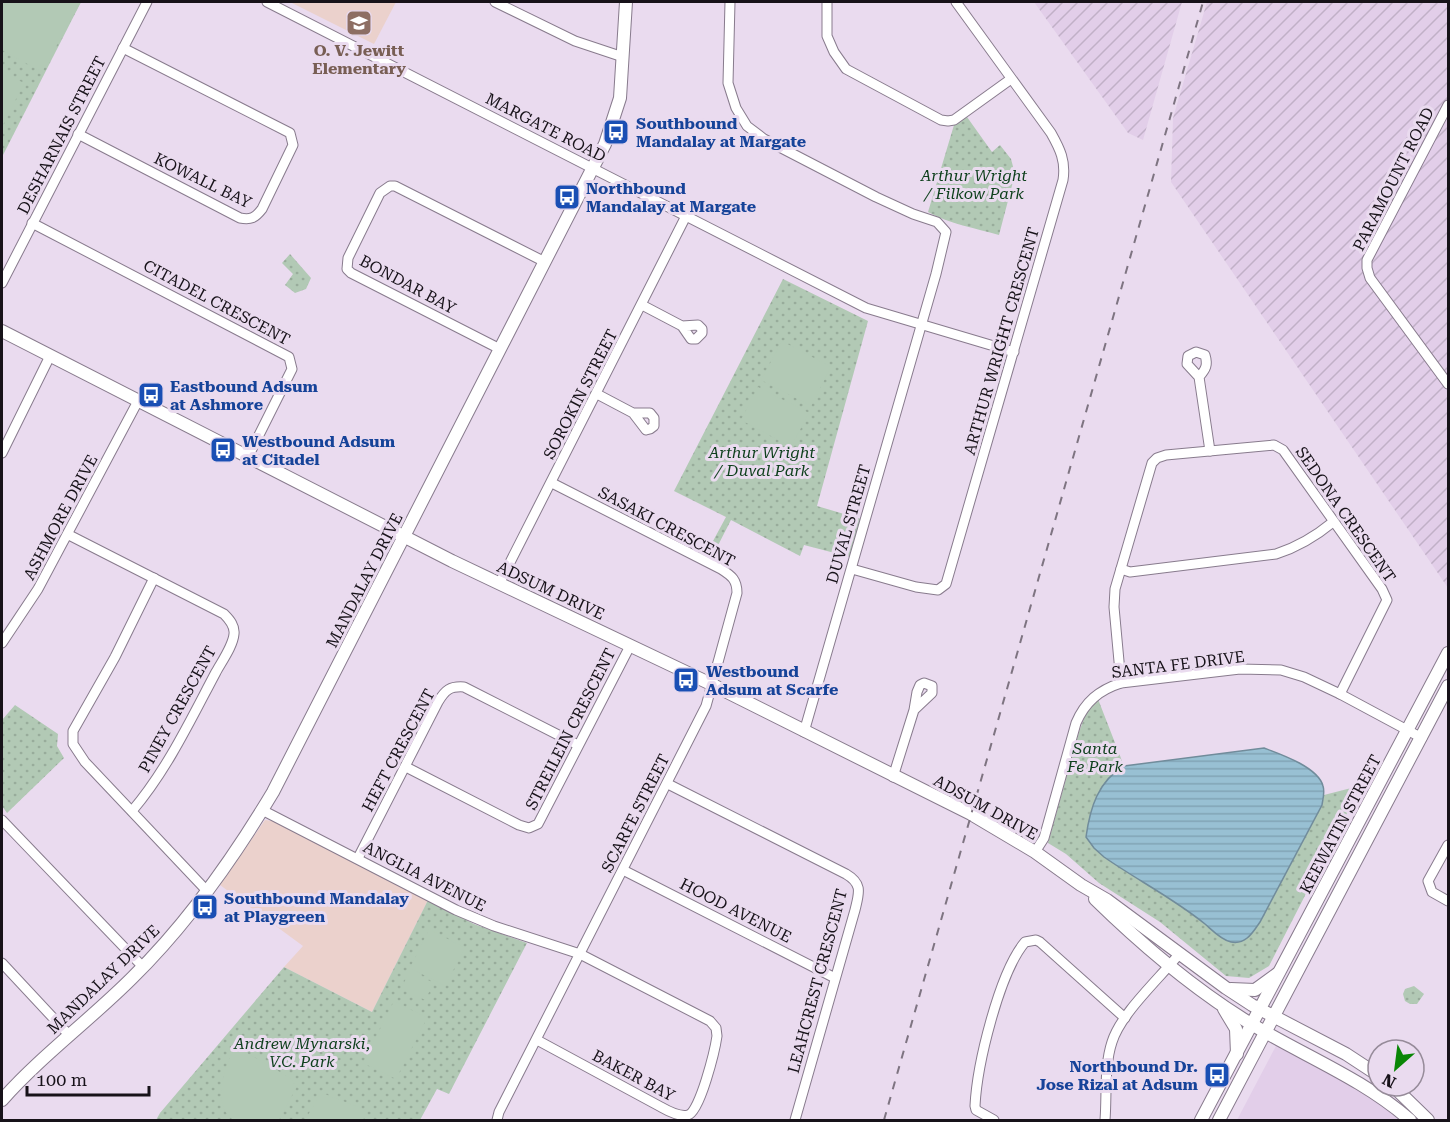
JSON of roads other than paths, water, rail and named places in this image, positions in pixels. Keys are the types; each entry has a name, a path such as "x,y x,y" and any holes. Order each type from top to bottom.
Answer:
{"street":[{"name":"DESHARNAIS STREET","path":"2,283 147,2"},
{"name":"MARGATE ROAD","path":"267,2 866,308 1014,352"},
{"path":"495,2 575,41 623,57"},
{"name":"MANDALAY DRIVE","path":"2,1100 30,1071 143,967 183,923 239,847 262,810 298,746 593,168 614,121 620,98 626,2"},
{"path":"730,2 728,83 736,108 747,126 764,139 876,197 937,222 946,232 943,252 921,324"},
{"path":"827,2 826,36 846,69 941,120 948,122 954,120 1011,80"},
{"name":"ARTHUR WRIGHT CRESCENT","path":"852,568 916,587 938,590 946,584 1014,352 1064,170 1060,148 956,2"},
{"name":"KOWALL BAY","path":"78,134 240,218 249,220 256,217 262,209 293,145 290,133 123,48"},
{"name":"PARAMOUNT ROAD","path":"1449,105 1367,260 1367,268 1370,278 1449,384"},
{"name":"BONDAR BAY","path":"500,349 347,269 348,258 380,193 390,186 395,186 545,262"},
{"name":"SOROKIN STREET","path":"499,584 686,216"},
{"name":"CITADEL CRESCENT","path":"32,223 289,357 292,369 248,457"},
{"path":"642,304 682,326"},
{"name":"DUVAL STREET","path":"804,732 921,324"},
{"name":"ADSUM DRIVE","path":"2,331 404,537 711,684 971,814 1035,852 1081,885 1107,900 1226,988 1261,1010 1346,1054 1366,1067"},
{"path":"2,453 51,356"},
{"path":"1199,377 1210,451"},
{"path":"597,394 633,413"},
{"name":"ASHMORE DRIVE","path":"2,641 38,589 69,535 138,401"},
{"name":"SEDONA CRESCENT","path":"1121,683 1114,608 1115,589 1152,463 1166,455 1274,445 1283,450 1382,589 1387,600 1340,694"},
{"name":"SASAKI CRESCENT","path":"552,483 731,575 737,583 737,593 711,684"},
{"path":"1121,569 1131,572 1276,554 1295,548 1319,534 1333,522"},
{"name":"PINEY CRESCENT","path":"69,535 225,614 232,623 234,635 203,696 147,794 132,811"},
{"path":"154,578 115,657 73,731 73,744 77,752 207,891"},
{"name":"STREILEIN CRESCENT","path":"406,767 519,825 529,828 538,824 630,646"},
{"name":"KEEWATIN STREET","path":"1202,1120 1449,653"},
{"name":"SANTA FE DRIVE","path":"1035,852 1044,838 1082,709 1095,695 1121,683 1240,669 1281,670 1304,677 1340,694 1422,738"},
{"name":"SCARFE STREET","path":"580,954 706,706 711,684"},
{"name":"HEFT CRESCENT","path":"358,858 438,702 445,691 454,686 464,687 578,745"},
{"name":"KEEWATIN STREET","path":"1219,1120 1449,686"},
{"path":"893,777 914,710"},
{"name":"LEAHCREST CRESCENT","path":"668,784 855,879 859,888 795,1120"},
{"name":"ANGLIA AVENUE","path":"262,810 456,910 494,926 580,954"},
{"path":"2,820 143,967"},
{"path":"1449,845 1428,881 1432,892 1449,902"},
{"name":"HOOD AVENUE","path":"623,870 835,978"},
{"name":"ADSUM DRIVE","path":"1081,885 1113,917 1169,966 1219,1003 1265,1032 1376,1093 1410,1120"},
{"path":"994,1120 976,1110 980,1065 999,996 1011,964 1025,942 1036,940 1040,942 1125,1018"},
{"path":"1105,1120 1110,1050 1113,1039 1125,1018 1180,953"},
{"path":"496,1120 580,954"},
{"name":"BAKER BAY","path":"537,1040 671,1112 688,1115 696,1110 715,1048 716,1028 710,1021 580,954"},
{"path":"2,963 69,1036"},
{"path":"1226,988 1239,991 1255,990 1283,969"},
{"path":"1219,1003 1229,1015 1236,1029 1236,1057"},
{"path":"1405,1098 1428,1120"}],"water":[{"path":"1264,748 1298,762 1314,773 1320,779 1324,795 1322,805 1260,922 1252,934 1241,942 1231,942 1220,937 1180,906 1104,857 1086,837 1097,796 1108,779 1124,766"}],"railway":[{"path":"884,1120 1203,2"}],"place":[{"name":"O. V. Jewitt Elementary","path":"359,23"},
{"name":"Southbound Mandalay at Margate","path":"616,132"},
{"name":"Northbound Mandalay at Margate","path":"567,197"},
{"name":"Eastbound Adsum at Ashmore","path":"151,395"},
{"name":"Westbound Adsum at Citadel","path":"223,450"},
{"name":"Westbound Adsum at Scarfe","path":"686,680"},
{"name":"Southbound Mandalay at Playgreen","path":"205,907"},
{"name":"Northbound Dr. Jose Rizal at Adsum","path":"1217,1075"}],"park label":[{"name":"Arthur Wright / Filkow Park","path":"974,184"},
{"name":"Arthur Wright / Duval Park","path":"762,461"},
{"name":"Santa Fe Park","path":"1095,757"},
{"name":"Andrew Mynarski, V.C. Park","path":"302,1052"}]}
